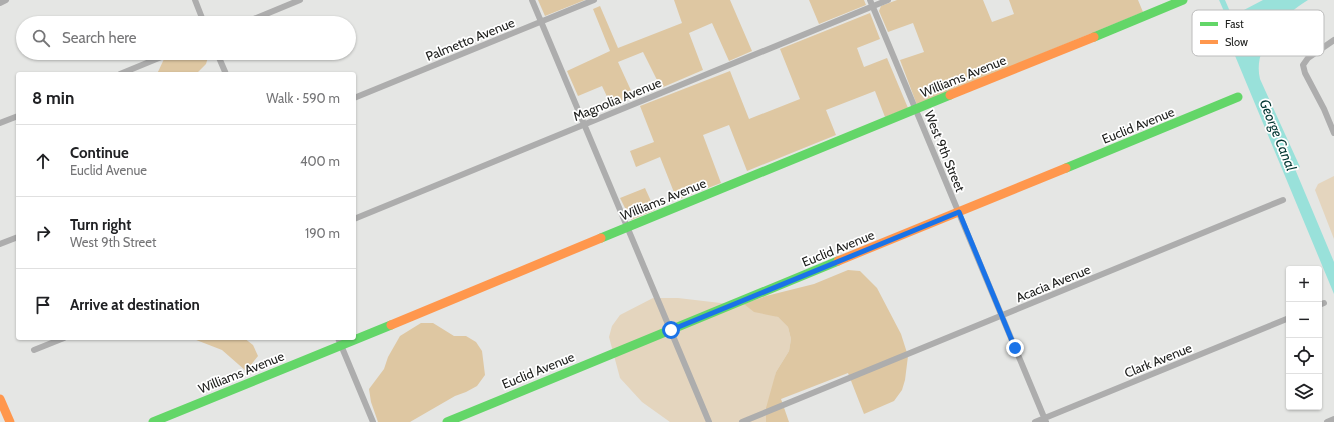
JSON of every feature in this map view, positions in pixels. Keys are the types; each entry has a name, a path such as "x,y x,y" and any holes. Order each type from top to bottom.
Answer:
{"street":[{"path":"0,3 6,0"},
{"path":"195,0 201,16"},
{"path":"261,16 300,0"},
{"path":"532,0 709,422"},
{"name":"Palmetto Avenue","path":"356,97 594,0"},
{"name":"West 9th Street","path":"870,0 1045,420"},
{"name":"Magnolia Avenue","path":"356,218 888,0"},
{"name":"Williams Avenue","path":"356,335 628,227 1182,0"},
{"path":"1324,47 1334,40"},
{"path":"1311,56 1304,65 1305,73 1324,109 1334,134"},
{"path":"125,72 154,60"},
{"path":"220,60 225,72"},
{"name":"Euclid Avenue","path":"447,422 1238,97"},
{"path":"0,123 16,117"},
{"name":"Acacia Avenue","path":"742,422 1283,200"},
{"path":"0,244 16,238"},
{"name":"Clark Avenue","path":"1035,422 1045,420 1286,319"},
{"path":"34,350 59,340"},
{"path":"339,342 373,422"},
{"name":"Williams Avenue","path":"153,422 339,342"},
{"path":"0,399 10,422"},
{"path":"1327,422 1334,419"}],"shaded area":[{"path":"538,0 585,0 545,16"},
{"path":"674,0 730,0 752,51 729,61 712,23 689,33 703,70 661,88 643,52 618,62 634,97 612,107 602,86 578,96 567,71 610,51 593,9 600,6 618,48 682,23"},
{"path":"809,0 864,0 866,5 819,24"},
{"path":"897,0 983,0 992,22 1014,14 1009,0 1138,0 1143,12 917,105 900,60 924,52 913,23 888,32 879,11 881,6"},
{"path":"870,13 880,39 857,48 864,67 887,58 908,108 885,117 875,91 826,110 836,135 747,171 729,125 703,135 721,183 677,200 660,157 636,167 630,151 654,142 640,106 730,71 749,119 800,99 780,49"},
{"path":"164,60 207,60 206,64 198,72 158,72"},
{"path":"1334,176 1334,239 1315,190 1318,184"},
{"path":"645,188 655,210 631,220 620,198"},
{"path":"848,270 860,271 877,288 901,334 908,356 905,380 902,390 894,401 864,414 848,373 781,399 789,422 766,422 766,408 776,372 789,351 791,339 788,327 778,317 754,312 744,304 766,296 814,284"},
{"path":"653,298 678,298 729,304 742,303 778,317 788,327 791,339 789,351 776,372 766,422 670,422 642,402 620,378 609,337 612,326 620,315"},
{"path":"421,323 433,323 454,336 466,336 476,342 482,351 485,375 477,386 455,396 410,422 378,422 371,402 369,389 384,369 388,357 400,336"},
{"path":"196,340 247,340 253,345 258,356 246,371 222,350"}],"water":[{"path":"1263,0 1308,0 1294,10 1244,10"},
{"path":"1235,56 1261,56 1259,67 1260,79 1300,167 1295,169 1334,262 1334,294"}],"waterway":[{"name":"George Canal","path":"1222,0 1226,10"}],"traffic: fast":[{"path":"1094,37 1183,0"},
{"path":"601,238 950,95"},
{"path":"1066,168 1238,97"},
{"path":"447,422 838,261"},
{"path":"356,339 391,325"},
{"path":"153,422 354,340"}],"traffic: slow":[{"path":"950,95 1094,37"},
{"path":"838,261 1066,168"},
{"path":"391,325 601,238"},
{"path":"0,399 10,422"}],"route":[{"path":"671,330 959,212 1015,348"}]}
